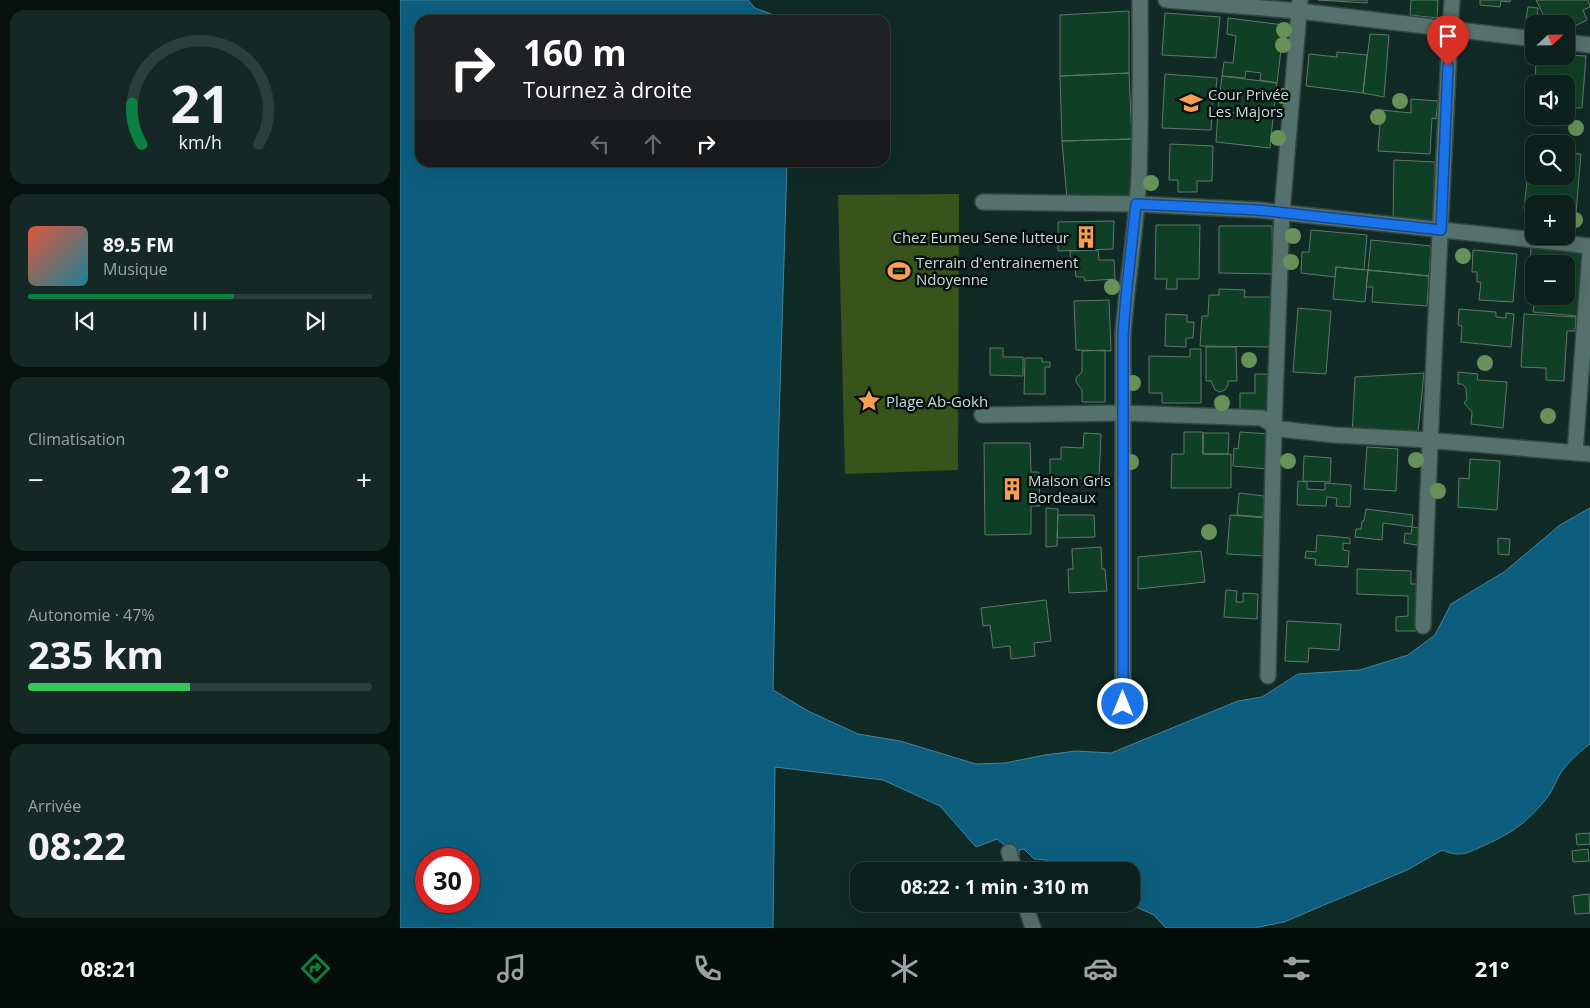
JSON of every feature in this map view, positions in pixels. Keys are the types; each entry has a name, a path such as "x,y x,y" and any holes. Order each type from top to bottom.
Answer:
{"street":[{"path":"1123,704 1124,316 1139,175 1140,0"},
{"path":"1166,0 1300,6 1450,30 1525,38"},
{"path":"1423,626 1429,441 1452,0"},
{"path":"1268,676 1274,426 1282,212 1300,6"},
{"path":"1575,43 1590,45"},
{"path":"982,202 1136,204 1258,210 1590,246"},
{"path":"1574,453 1590,252"},
{"path":"982,415 1123,413 1262,418 1283,430 1590,454"},
{"path":"1009,852 1012,862"},
{"path":"1028,912 1033,928"}],"green space":[{"name":"Terrain d'entrainement Ndoyenne","path":"959,194 958,470 845,474 838,195"}],"water":[{"path":"400,0 748,0 755,8 774,15 415,15 415,167 787,167 773,690 808,711 858,734 900,741 976,764 1005,763 1076,751 1111,753 1238,701 1262,697 1298,674 1360,670 1408,655 1435,635 1451,604 1504,572 1560,525 1590,508 1590,744 1566,766 1549,795 1535,812 1505,835 1464,854 1454,854 1442,850 1407,870 1284,922 1254,928 1166,928 1154,915 1140,909 1140,862 1048,862 1047,860 1034,859 1024,849 1019,850 1019,857 997,839 976,847 940,806 883,780 775,767 773,928 400,928"}],"building":[{"path":"1318,0 1367,0 1367,3"},
{"path":"1411,0 1438,0 1437,18 1410,15"},
{"path":"1480,0 1511,0 1510,2 1501,1 1500,7 1480,5"},
{"path":"1536,0 1588,0 1590,7 1583,10 1587,20 1575,26 1575,15 1544,15"},
{"path":"1528,7 1538,8 1537,15 1527,15"},
{"path":"1129,11 1129,73 1060,76 1060,15"},
{"path":"1165,13 1220,17 1216,58 1162,55"},
{"path":"1228,18 1284,25 1277,83 1260,80 1261,73 1246,71 1245,78 1222,76 1224,62 1233,63 1236,36 1227,34"},
{"path":"1370,34 1389,35 1384,97 1363,93"},
{"path":"1337,52 1367,55 1363,93 1306,86 1309,54 1337,57"},
{"path":"1575,55 1586,56 1582,108 1575,108 1575,75 1535,75 1536,65 1575,65"},
{"path":"1129,73 1132,139 1062,141 1060,76"},
{"path":"1165,74 1217,78 1211,130 1162,128"},
{"path":"1222,76 1277,83 1273,118 1218,111"},
{"path":"1411,99 1438,101 1436,119 1432,118 1430,154 1378,151 1381,110 1411,113"},
{"path":"1218,111 1273,118 1270,148 1216,142"},
{"path":"1132,139 1135,196 1067,199 1062,141"},
{"path":"1170,144 1213,146 1212,181 1197,181 1197,192 1178,192 1178,180 1169,180"},
{"path":"1575,154 1581,154 1576,213 1575,195 1525,195 1526,185 1575,185"},
{"path":"1394,160 1435,162 1433,226 1393,222"},
{"name":"Chez Eumeu Sene lutteur","path":"1114,221 1113,249 1058,251 1058,222"},
{"path":"1156,225 1200,225 1199,279 1177,279 1177,289 1166,289 1167,279 1155,279"},
{"path":"1219,226 1272,226 1273,274 1219,273"},
{"path":"1311,230 1367,235 1364,270 1336,267 1335,277 1301,273 1302,252 1309,252"},
{"path":"1371,240 1431,246 1429,276 1368,270"},
{"path":"1531,248 1584,253 1578,316 1533,312 1534,305 1575,305 1575,255 1530,255"},
{"path":"1098,250 1099,260 1114,260 1115,279 1085,281 1084,277 1076,277 1075,267 1071,267 1070,251"},
{"path":"1473,250 1517,254 1513,302 1479,300 1481,282 1477,282 1477,272 1472,272"},
{"path":"1336,267 1368,270 1365,302 1333,299"},
{"path":"1368,270 1429,276 1427,306 1372,302 1373,287 1366,287"},
{"path":"1219,289 1245,290 1244,297 1273,297 1272,347 1200,346 1202,316 1208,316 1209,295 1219,295"},
{"path":"1109,300 1111,351 1076,350 1074,301"},
{"path":"1298,308 1331,311 1326,374 1293,372"},
{"path":"1459,309 1496,312 1496,317 1506,318 1506,313 1514,314 1511,347 1461,342 1462,326 1458,325"},
{"path":"1166,314 1187,315 1187,322 1194,322 1193,338 1186,338 1186,347 1165,346"},
{"path":"1524,314 1576,317 1575,331 1567,331 1564,381 1546,380 1546,368 1521,367"},
{"path":"1206,347 1236,347 1237,381 1228,381 1225,390 1220,392 1215,390 1211,381 1206,381"},
{"path":"990,348 1003,348 1003,357 1023,357 1023,376 990,375"},
{"path":"1190,349 1201,349 1201,403 1162,403 1162,393 1149,393 1149,356 1190,357"},
{"path":"1105,350 1105,402 1082,402 1082,390 1076,382 1076,378 1082,372 1082,351"},
{"path":"1025,358 1042,358 1042,362 1050,362 1050,367 1045,367 1045,394 1024,394"},
{"path":"1458,372 1478,374 1477,380 1507,382 1503,428 1471,424 1472,412 1464,403 1467,399 1466,388 1462,384 1458,384"},
{"path":"1424,373 1418,432 1352,435 1355,377"},
{"path":"1255,374 1273,374 1272,412 1240,412 1240,393 1255,393"},
{"path":"1184,432 1203,432 1203,454 1231,454 1231,488 1171,488 1172,454 1184,454"},
{"path":"1240,432 1270,434 1268,469 1233,466 1234,448 1238,449"},
{"path":"1084,433 1101,434 1099,479 1050,477 1050,459 1061,459 1061,447 1083,448"},
{"path":"1203,433 1229,433 1228,454 1203,454"},
{"name":"Maison Gris Bordeaux","path":"984,443 1030,443 1031,472 1039,472 1040,506 1031,506 1031,534 985,535"},
{"path":"1367,447 1398,449 1396,491 1364,489"},
{"path":"1304,456 1331,458 1330,482 1303,481"},
{"path":"1470,459 1500,461 1497,510 1458,507 1459,478 1469,479"},
{"path":"1298,481 1307,482 1307,489 1325,490 1325,483 1351,485 1350,507 1336,506 1337,498 1327,497 1326,506 1297,505"},
{"path":"1239,493 1264,496 1263,517 1237,515"},
{"path":"1046,508 1058,509 1057,546 1046,547"},
{"path":"1366,509 1413,515 1412,527 1383,523 1382,540 1355,537 1356,529 1361,529"},
{"path":"1058,515 1094,515 1095,537 1057,538"},
{"path":"1230,515 1266,518 1264,556 1227,554"},
{"path":"1412,527 1419,528 1417,545 1404,543 1405,533 1411,534"},
{"path":"1317,535 1350,538 1350,544 1343,543 1343,550 1349,551 1348,567 1315,565 1316,559 1305,558 1306,551 1316,552"},
{"path":"1498,538 1510,539 1509,555 1498,554"},
{"path":"1101,547 1102,569 1105,569 1107,591 1069,593 1068,569 1073,569 1072,549"},
{"path":"1201,551 1205,582 1138,589 1138,557"},
{"path":"1357,569 1411,571 1411,584 1417,584 1417,631 1396,631 1396,617 1408,616 1408,596 1357,594"},
{"path":"1226,590 1237,591 1236,602 1243,602 1243,593 1258,594 1257,619 1224,617"},
{"path":"1046,600 1051,641 1034,643 1035,656 1011,659 1010,646 993,648 990,625 983,626 981,608"},
{"path":"1287,621 1341,624 1339,650 1309,648 1308,662 1285,661"},
{"path":"1590,833 1590,844 1577,845 1576,834"},
{"path":"1588,849 1589,861 1573,862 1572,851"},
{"path":"1589,894 1590,913 1575,914 1573,896"}],"place":[{"name":"Cour Privée Les Majors","path":"1191,103"},
{"name":"Chez Eumeu Sene lutteur","path":"1086,237"},
{"name":"Terrain d'entrainement Ndoyenne","path":"899,271"},
{"name":"Plage Ab-Gokh","path":"869,401"},
{"name":"Maison Gris Bordeaux","path":"1012,489"}],"route":[{"path":"1123,704 1123,335 1136,204 1258,210 1441,230 1448,66"}]}
